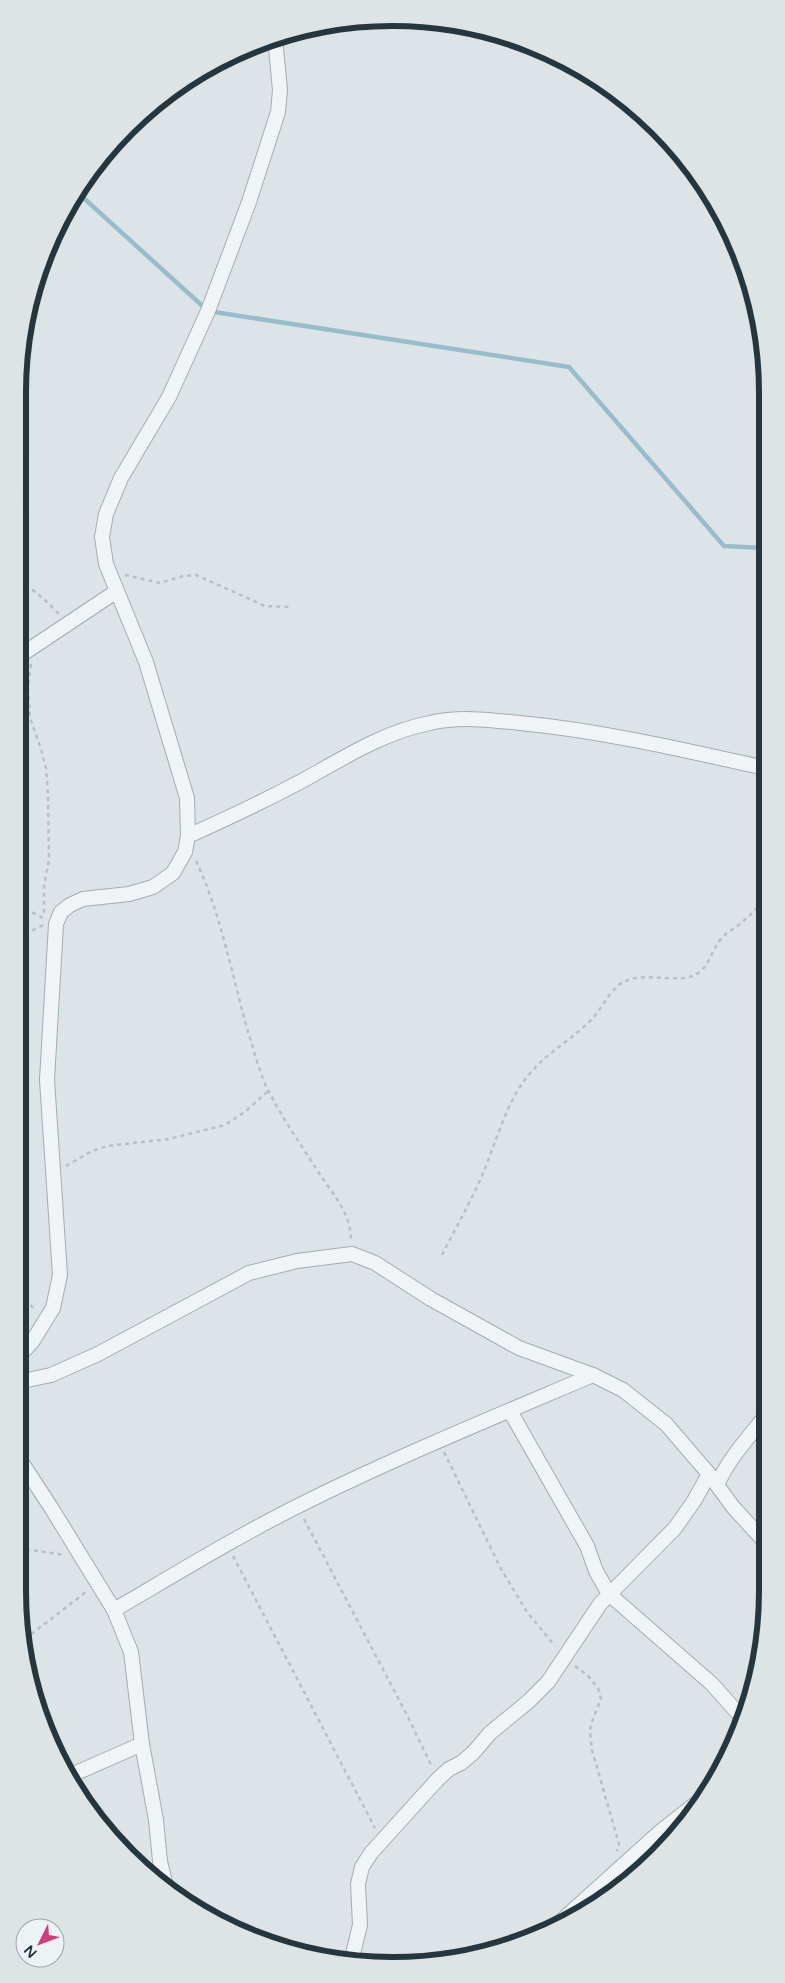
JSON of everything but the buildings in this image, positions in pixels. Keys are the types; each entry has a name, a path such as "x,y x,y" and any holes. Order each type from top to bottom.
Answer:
{"street":[{"path":"26,1348 53,1308 60,1275 47,1080 56,924 61,912 83,899 129,894 153,887 173,873 185,852 188,838 187,798 146,662 109,570 102,536 106,514 120,478 169,397 208,311 249,202 278,112 280,90 277,46"},
{"path":"26,652 117,591"},
{"path":"188,838 300,782 356,750 401,731 431,722 474,718 542,725 628,738 759,767"},
{"path":"26,1380 51,1375 98,1354 249,1273 297,1261 352,1254 375,1263 431,1299 519,1348 593,1375 623,1390 666,1424 759,1537"},
{"path":"114,1610 227,1544 298,1506 401,1458 593,1375"},
{"path":"510,1411 587,1546 596,1571 608,1594 712,1684 738,1712"},
{"path":"353,1955 360,1925 358,1884 362,1867 382,1842 449,1769 461,1764 490,1733 529,1701 548,1682 608,1594 674,1528 694,1501 724,1470 759,1424"},
{"path":"26,1470 114,1610 131,1652 142,1744 156,1820 160,1861 164,1876"},
{"path":"75,1774 142,1744"},
{"path":"575,1908 682,1815"}],"path":[{"path":"109,570 154,583 196,575 265,606 292,607"},
{"path":"26,586 41,596 68,624"},
{"path":"26,934 47,923 45,919 44,886 49,859 46,768 30,718 28,688 34,648"},
{"path":"188,838 204,876 222,929 237,994 268,1091 318,1171 340,1201 351,1232 352,1254"},
{"path":"442,1256 476,1189 510,1105 533,1069 590,1021 615,989 623,982 653,977 684,978 698,973 708,964 721,939 759,905"},
{"path":"26,909 45,919"},
{"path":"52,1175 92,1151 107,1146 169,1139 225,1125 246,1111 268,1091"},
{"path":"26,1302 46,1318"},
{"path":"439,1442 501,1569 527,1612 565,1658 588,1676 598,1688 601,1699 590,1732 592,1750 619,1844 612,1858"},
{"path":"298,1506 408,1717 438,1780"},
{"path":"227,1544 382,1842"},
{"path":"26,1549 81,1557"},
{"path":"29,1636 98,1584"}],"waterway":[{"path":"83,197 208,311 569,367 724,546 759,548"}]}
